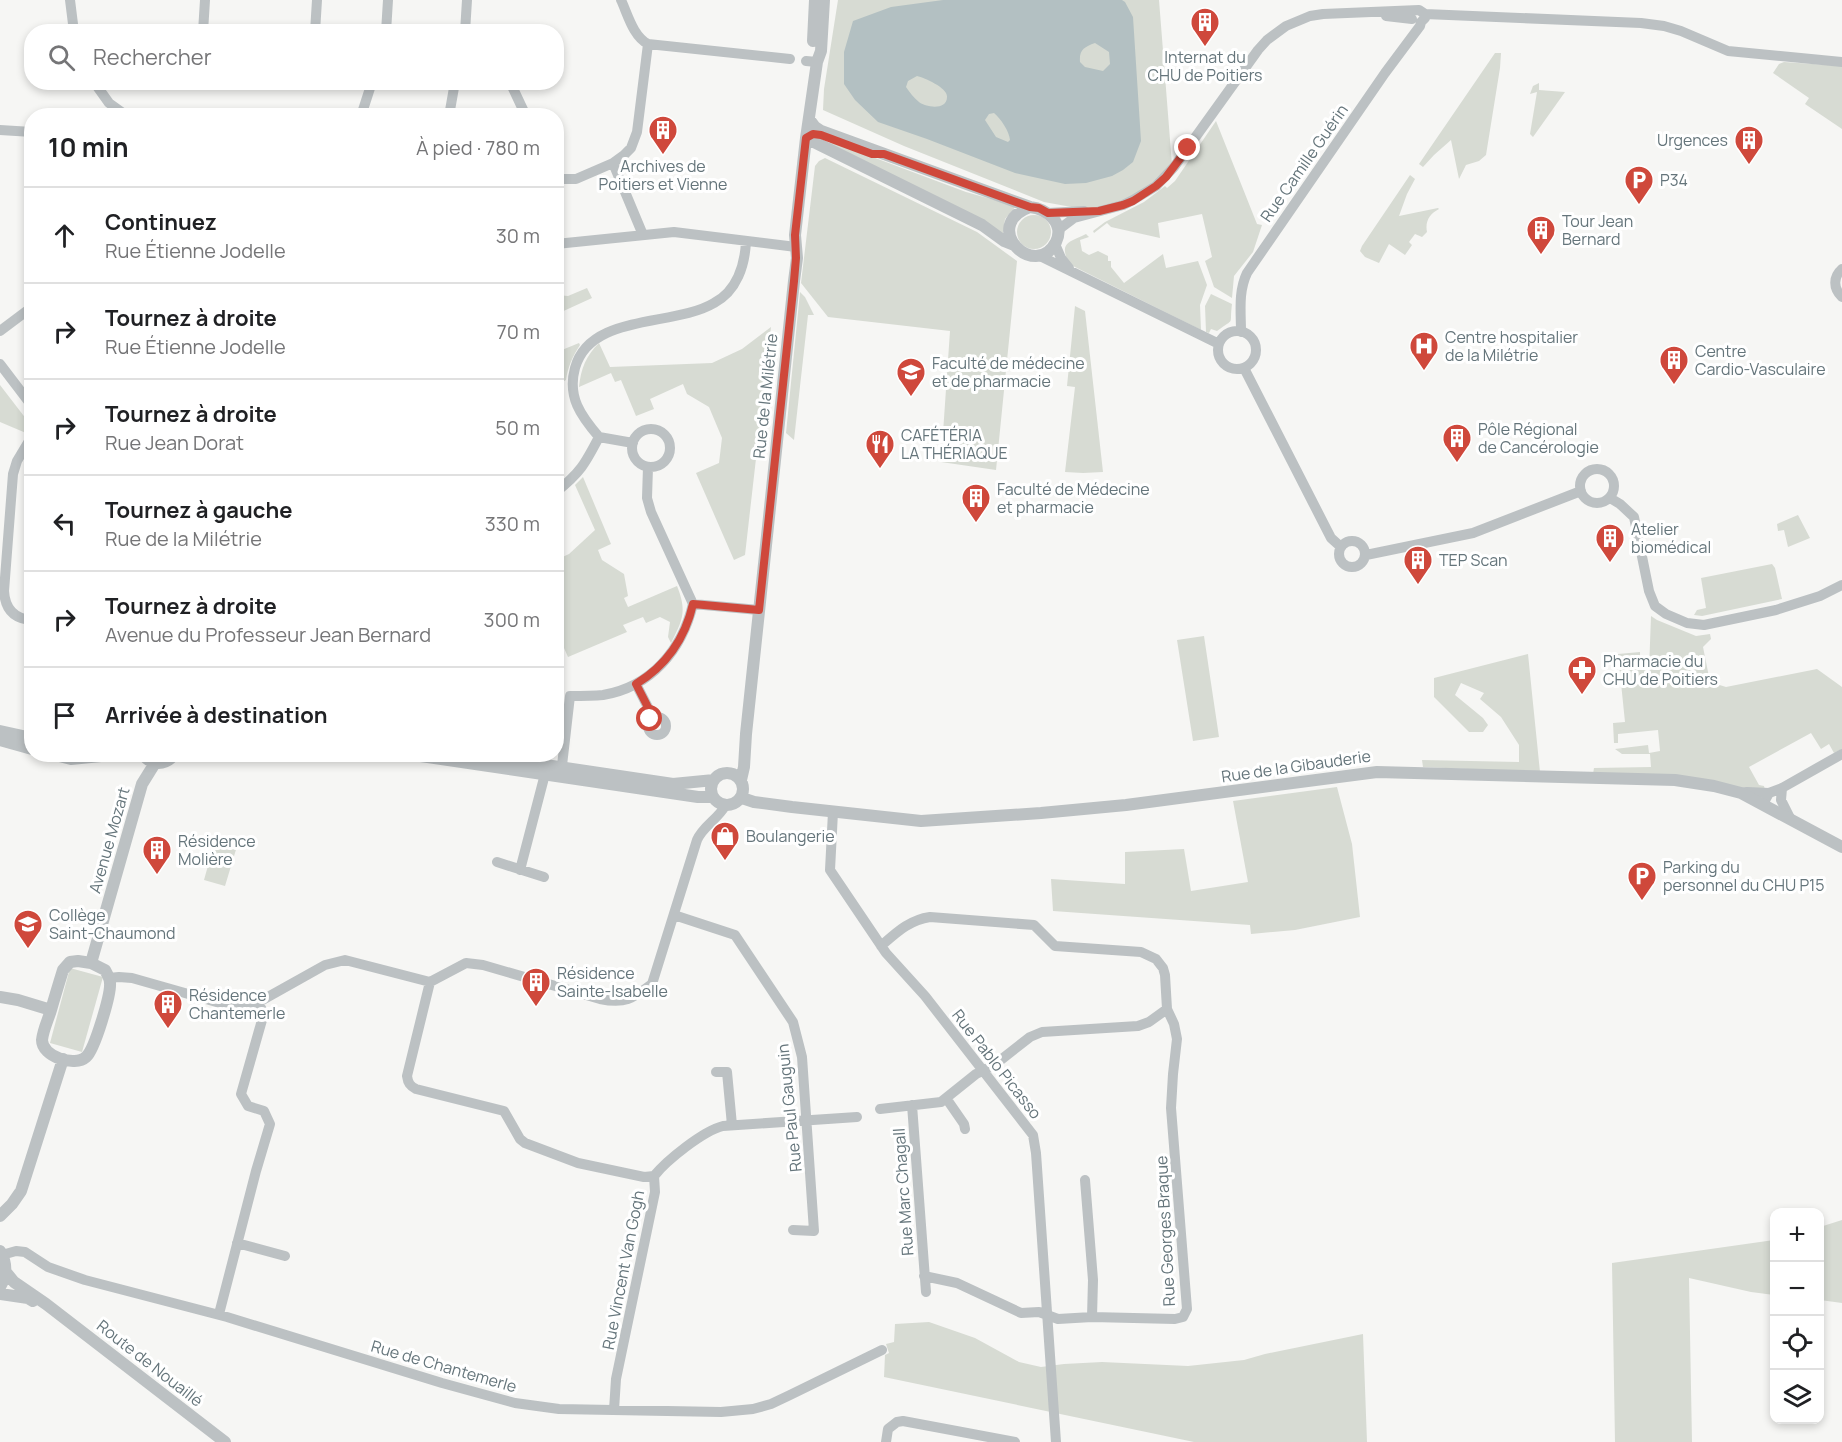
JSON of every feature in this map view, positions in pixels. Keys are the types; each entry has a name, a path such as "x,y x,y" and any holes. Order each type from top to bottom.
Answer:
{"street":[{"path":"70,0 73,24"},
{"path":"204,24 205,0"},
{"path":"316,24 317,0"},
{"path":"386,24 388,0"},
{"path":"465,24 466,0"},
{"path":"621,0 636,34 648,44 790,59"},
{"name":"Rue de la Milétrie","path":"741,780 795,269 795,235 809,119 815,0"},
{"name":"Rue de la Milétrie","path":"812,62 821,51 826,0"},
{"path":"1058,230 1074,218 1133,201 1156,186 1166,177 1251,58 1267,40 1286,26 1310,16 1393,10 1418,16 1654,24 1681,30 1728,51 1842,62"},
{"name":"Rue Camille Guérin","path":"1241,332 1240,297 1247,273 1420,26 1418,16"},
{"path":"564,179 576,179 613,163 624,155 635,140 648,44"},
{"path":"99,90 108,103 115,108"},
{"path":"364,108 369,90"},
{"path":"450,108 454,90"},
{"path":"514,90 522,108"},
{"path":"809,119 821,131 1048,213 1053,218 1058,236 1055,244 1038,255 1026,255 1018,250 1010,237 1011,222 1016,214 1030,207"},
{"path":"0,130 24,132"},
{"path":"806,138 813,134 821,135 872,154 884,154"},
{"path":"806,138 982,225 1004,241 1014,245"},
{"path":"613,163 643,235"},
{"path":"1048,213 1099,211"},
{"path":"564,243 674,232 796,246"},
{"path":"633,443 599,437 578,410 572,393 576,363 585,348 610,331 716,303 732,287 738,277 745,255 746,241"},
{"path":"1055,244 1061,258 1071,271"},
{"path":"1038,255 1219,344"},
{"path":"1842,268 1837,273 1834,282 1837,292 1842,297"},
{"path":"0,332 24,314"},
{"path":"1241,332 1251,338 1256,347 1254,359 1244,368 1233,369 1223,364 1218,354 1219,344 1221,339 1230,333 1241,332"},
{"path":"0,364 24,396"},
{"path":"1244,368 1331,538 1341,547"},
{"path":"651,429 658,430 670,444 669,456 660,465 648,466 641,464 635,458 633,443 640,433 651,429"},
{"path":"564,485 586,463 599,437"},
{"path":"24,450 15,466 5,501 6,605 10,612 24,618"},
{"path":"564,695 600,695 636,684 656,670 671,654 684,633 693,604 651,512 647,498 648,466"},
{"path":"1594,469 1609,474 1612,478 1614,488 1610,498 1604,502 1595,503 1586,500 1581,491 1581,482 1585,474 1594,469"},
{"path":"1366,555 1473,532 1581,491"},
{"path":"1610,498 1634,517 1649,591 1655,606 1666,614 1687,623 1704,625 1776,610 1820,596 1842,585"},
{"path":"1349,541 1357,542 1364,547 1366,555 1363,563 1360,566 1348,567 1340,559 1341,547 1349,541"},
{"path":"693,604 759,610"},
{"path":"636,684 653,717"},
{"path":"564,747 570,696"},
{"path":"0,731 24,736"},
{"name":"Rue de la Milétrie","path":"729,773 741,751 746,734"},
{"path":"0,740 24,747"},
{"path":"1767,801 1782,788 1842,754"},
{"name":"Avenue Mozart","path":"91,963 142,784 144,762"},
{"path":"462,762 545,774 561,772 673,784 714,780"},
{"path":"512,762 698,797 713,797"},
{"path":"561,772 562,762"},
{"name":"Rue de la Gibauderie","path":"742,798 754,802 921,821 1126,805 1394,771 1675,780 1714,786 1767,801 1791,820 1842,847"},
{"path":"519,870 545,774"},
{"path":"720,774 736,775 741,780 744,792 742,798 735,804 725,806 713,797 711,791 714,780 720,774"},
{"path":"1782,788 1781,800 1791,820"},
{"path":"109,978 119,976 132,978 241,1009 258,1003 326,965 345,960 430,982 466,963 483,965 600,999 615,1002 626,1000 652,984 699,835 725,806"},
{"name":"Rue Pablo Picasso","path":"833,812 830,870 880,946 925,996 1033,1135 1036,1145 1056,1442"},
{"path":"497,862 544,877"},
{"name":"Rue Paul Gauguin","path":"674,915 735,935 789,1014 796,1031 802,1057 814,1231 793,1230"},
{"path":"880,946 908,924 930,917 1034,925 1055,946 1141,952 1156,959 1165,975 1167,1009"},
{"path":"78,961 91,963 105,970 109,978 108,999 93,1046 87,1056 80,1061 63,1059 46,1051 42,1043 44,1032 63,970 67,964 78,961"},
{"path":"430,982 407,1076 411,1086 504,1111 520,1139 564,1159 644,1177 654,1176"},
{"path":"0,997 51,1010"},
{"path":"219,1314 270,1124 264,1111 248,1106 241,1094 264,1013 258,1003"},
{"name":"Rue Marc Chagall","path":"880,1108 941,1102 976,1074 993,1066 1030,1037 1042,1032 1138,1026 1149,1022 1167,1009"},
{"name":"Rue Georges Braque","path":"1047,1314 1058,1319 1092,1317 1175,1319 1183,1317 1187,1309 1171,1108 1177,1039 1174,1024 1167,1009"},
{"path":"1,1216 21,1191 63,1059"},
{"path":"716,1072 727,1072 732,1125"},
{"path":"946,1098 965,1129"},
{"name":"Rue Marc Chagall","path":"912,1105 926,1292"},
{"name":"Rue Vincent Van Gogh","path":"614,1410 616,1379 656,1192 654,1176 662,1167 707,1132 723,1126 857,1117"},
{"path":"1085,1180 1093,1280 1092,1317"},
{"path":"237,1243 285,1257"},
{"name":"Rue de Chantemerle","path":"1,1253 25,1252 48,1267 66,1274 219,1314 442,1383 515,1403 559,1409 721,1412 753,1409 771,1404 882,1350"},
{"path":"0,1287 5,1271 1,1253"},
{"name":"Route de Nouaillé","path":"5,1271 14,1282 46,1304 225,1442"},
{"name":"Rue Marc Chagall","path":"924,1276 957,1283 1021,1313 1047,1314"},
{"name":"Route de Nouaillé","path":"0,1294 28,1298 53,1310"},
{"path":"886,1442 888,1429 897,1422 903,1421 1014,1442"}],"shaded area":[{"path":"838,0 1159,0 1172,165 1159,181 1131,198 1095,208 1077,208 1044,202 904,146 823,110 824,89"},
{"path":"943,0 1122,0 1133,17 1141,141 1133,162 1112,176 1086,183 1065,184 1015,173 878,122 855,100 844,84 844,52 853,21 891,7","holes":["1095,43 1109,52 1110,64 1103,71 1085,67 1080,62 1083,50","917,76 935,84 944,90 946,101 935,107 922,104 906,87 908,81","994,113 1002,122 1010,140 1008,142 996,137 985,120 989,114"]},
{"path":"1495,53 1501,53 1500,68 1486,155 1479,161 1466,165 1459,179 1451,140 1423,167 1419,164"},
{"path":"1784,62 1842,66 1842,129 1805,104 1809,98 1773,73 1779,64"},
{"path":"1539,83 1539,90 1565,92 1533,137 1530,134 1537,92 1530,94 1533,86"},
{"path":"1216,121 1257,224 1262,225 1253,252 1234,276 1232,298 1214,287 1205,261 1212,257 1202,214 1158,223 1160,238 1111,227 1107,223 1094,233 1093,231 1105,222 1144,202 1165,186 1167,188 1175,181"},
{"path":"830,141 966,192 1016,206 1005,219 1003,234 829,145"},
{"path":"825,158 977,232 1017,261 996,470 941,462 950,331 828,317 801,283 815,166"},
{"path":"1410,175 1415,179 1399,216 1438,208 1428,219 1427,232 1422,237 1415,234 1409,242 1412,245 1405,255 1389,244 1379,263 1365,257 1360,251 1362,246"},
{"path":"1034,215 1046,220 1051,232 1046,244 1034,249 1022,244 1017,232 1022,220"},
{"path":"1086,234 1089,237 1080,240 1082,251 1089,255 1098,251 1108,256 1111,267 1124,283 1163,254 1166,268 1198,261 1207,285 1200,305 1201,330 1069,264 1065,247"},
{"path":"587,288 592,298 564,311 564,296"},
{"path":"800,292 814,315 808,315 794,440 786,433"},
{"path":"1211,294 1232,304 1230,321 1217,331 1211,329 1209,333 1206,332 1205,306"},
{"path":"1075,306 1085,311 1103,472 1065,472 1075,387 1067,386"},
{"path":"771,327 745,555 734,560 696,473 719,463 722,438 709,407 687,394 683,384 650,399 654,409 636,416 621,380 615,382 611,373 579,387 580,380 587,358 599,343 610,367 712,363 742,349"},
{"path":"579,343 580,345 564,381 564,349"},
{"path":"0,385 24,416 24,432 0,422"},
{"path":"583,477 611,544 598,550 602,560 624,574 628,596 624,598 628,607 677,586 683,609 671,643 668,637 670,622 660,617 646,623 643,617 623,625 627,632 568,657 564,648 564,556 595,530 575,485"},
{"path":"1798,515 1810,538 1788,547 1784,530 1778,531 1777,524"},
{"path":"1772,564 1782,599 1702,616 1694,615 1697,610 1706,608 1701,578"},
{"path":"1651,616 1696,636 1710,634 1711,639 1703,647 1710,682 1726,687 1817,669 1842,687 1842,749 1834,753 1829,744 1821,749 1811,733 1749,767 1759,785 1764,786 1765,790 1593,774 1594,768 1651,767 1650,754 1622,754 1615,749 1648,745 1649,753 1660,751 1658,730 1618,734 1618,743 1614,743 1613,723 1625,722 1618,654 1640,652 1640,670 1649,670"},
{"path":"1204,636 1219,737 1193,741 1177,640"},
{"path":"1528,654 1540,772 1423,767 1422,760 1519,762 1519,745 1501,717 1480,699 1484,693 1461,683 1455,695 1483,718 1488,725 1483,732 1469,732 1434,697 1434,678"},
{"path":"1337,787 1352,844 1360,917 1295,930 1251,934 1250,925 1053,911 1051,879 1125,884 1125,852 1184,849 1191,891 1248,882 1233,801"},
{"path":"216,837 238,843 225,886 204,880"},
{"path":"70,968 103,977 82,1052 50,1043"},
{"path":"1842,1220 1842,1303 1824,1301 1824,1226"},
{"path":"1770,1241 1770,1294 1689,1278 1692,1442 1615,1442 1612,1263"},
{"path":"929,1322 975,1338 1019,1362 1041,1367 1102,1362 1188,1366 1244,1360 1363,1334 1367,1442 1194,1442 884,1377 885,1355 889,1353 886,1344 894,1342 895,1324"}],"place":[{"name":"Internat du CHU de Poitiers","path":"1205,48"},
{"name":"Archives de Poitiers et Vienne","path":"663,156"},
{"name":"Urgences","path":"1749,166"},
{"name":"P34","path":"1639,206"},
{"name":"Tour Jean Bernard","path":"1541,256"},
{"name":"Centre hospitalier de la Milétrie","path":"1424,372"},
{"name":"Centre Cardio-Vasculaire","path":"1674,386"},
{"name":"Faculté de médecine et de pharmacie","path":"911,398"},
{"name":"Pôle Régional de Cancérologie","path":"1457,464"},
{"name":"CAFÉTÉRIA LA THÉRIAQUE","path":"880,470"},
{"name":"Faculté de Médecine et pharmacie","path":"976,524"},
{"name":"Atelier biomédical","path":"1610,564"},
{"name":"TEP Scan","path":"1418,586"},
{"name":"Pharmacie du CHU de Poitiers","path":"1582,696"},
{"name":"Boulangerie","path":"725,862"},
{"name":"Résidence Molière","path":"157,876"},
{"name":"Parking du personnel du CHU P15","path":"1642,902"},
{"name":"Collège Saint-Chaumond","path":"28,950"},
{"name":"Résidence Sainte-Isabelle","path":"536,1008"},
{"name":"Résidence Chantemerle","path":"168,1030"}],"route":[{"path":"650,719 653,717 636,684 649,676 671,654 684,633 693,604 759,610 794,281 795,235 806,138 813,134 821,135 872,154 884,154 1048,213 1099,211 1133,201 1166,177 1188,148"}]}
